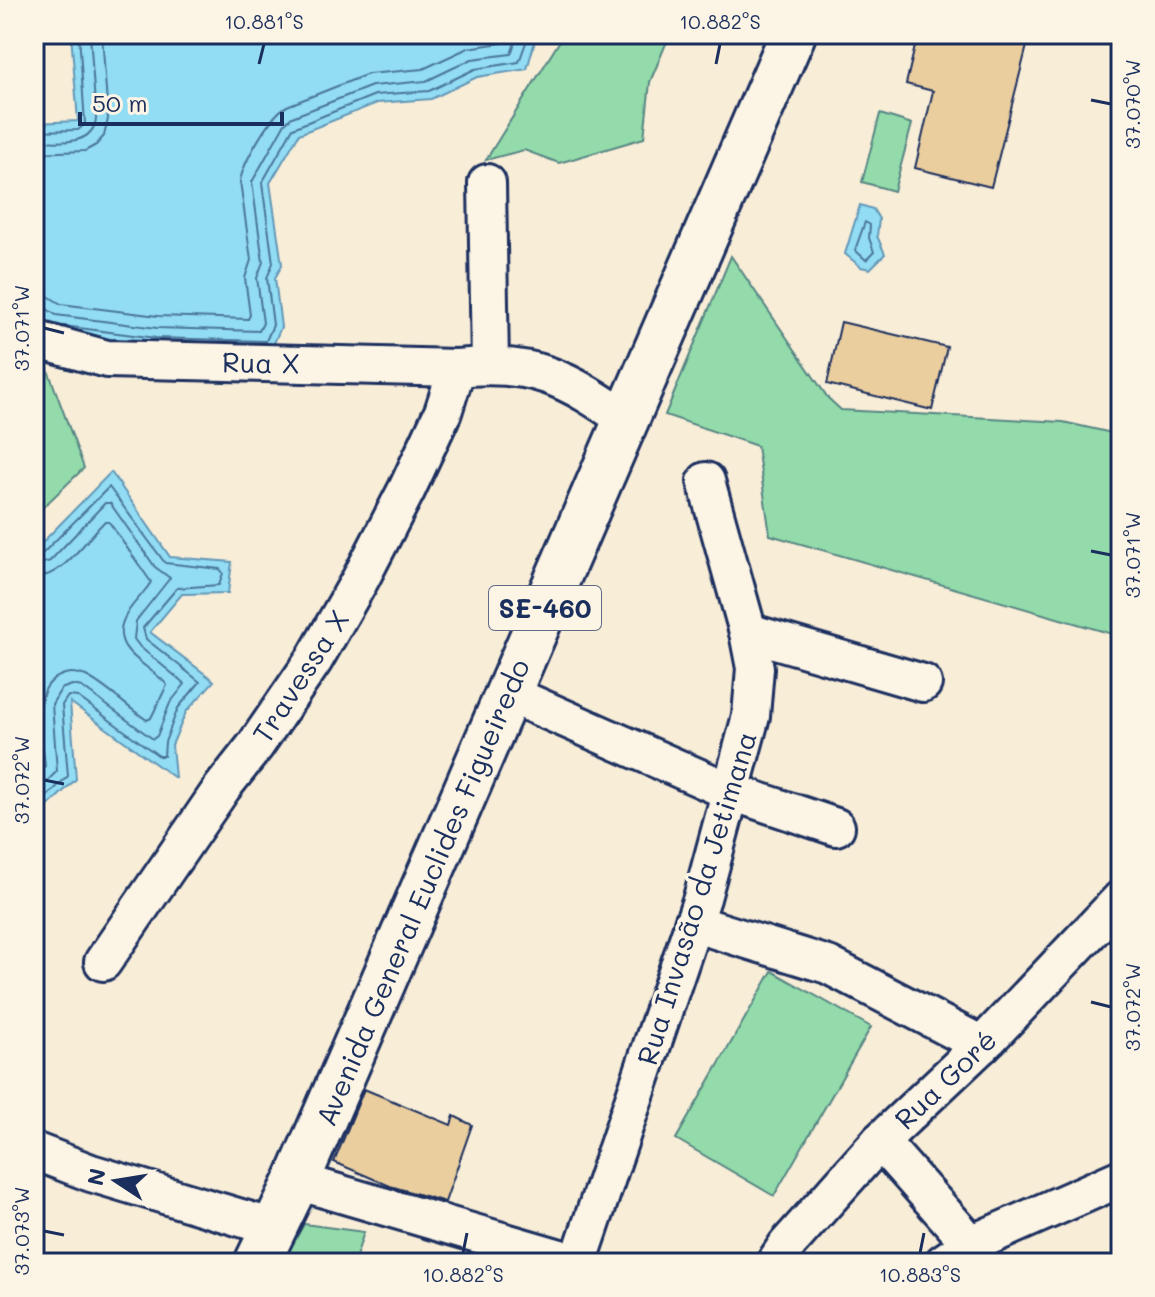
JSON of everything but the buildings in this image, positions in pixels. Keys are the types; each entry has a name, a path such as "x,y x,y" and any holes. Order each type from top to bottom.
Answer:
{"main road":[{"name":"Avenida General Euclides Figueiredo","path":"266,1245 297,1181 628,421 793,34"}],"street":[{"path":"474,366 487,183"},
{"name":"Rua X","path":"34,339 107,359 522,367 585,391 628,421"},
{"name":"Travessa X","path":"103,962 314,660 361,578 443,412 474,366"},
{"name":"Rua Invasão da Jetimana","path":"577,1263 693,923 751,716 755,668 706,481"},
{"path":"748,632 923,683"},
{"path":"507,693 729,791 836,827"},
{"name":"Rua Goré","path":"775,1263 787,1245 880,1141 982,1045 1121,899"},
{"path":"693,923 828,965 982,1045"},
{"path":"880,1141 957,1254 1121,1178"},
{"path":"34,1151 266,1245"},
{"path":"297,1181 577,1263"}],"green space":[{"path":"564,34 670,34 650,82 644,138 559,163 524,150 486,160"},
{"path":"880,114 912,124 894,191 862,182"},
{"path":"731,256 828,398 841,410 1063,422 1121,435 1121,639 770,535 757,446 665,415"},
{"path":"34,358 45,362 84,468 34,516"},
{"path":"772,971 871,1027 774,1196 676,1139"},
{"path":"304,1224 364,1232 354,1263 282,1263"}],"water":[{"path":"71,34 537,34 527,69 477,77 431,99 377,103 299,134 270,183 282,265 275,278 281,327 271,350 155,346 48,333 34,322 34,126 35,123 78,121"},
{"path":"860,205 873,209 879,219 877,236 885,254 870,269 861,267 845,254"},
{"path":"111,472 170,557 232,562 228,593 182,594 150,632 214,681 186,712 172,745 175,778 70,702 76,779 34,820 34,551"}]}
